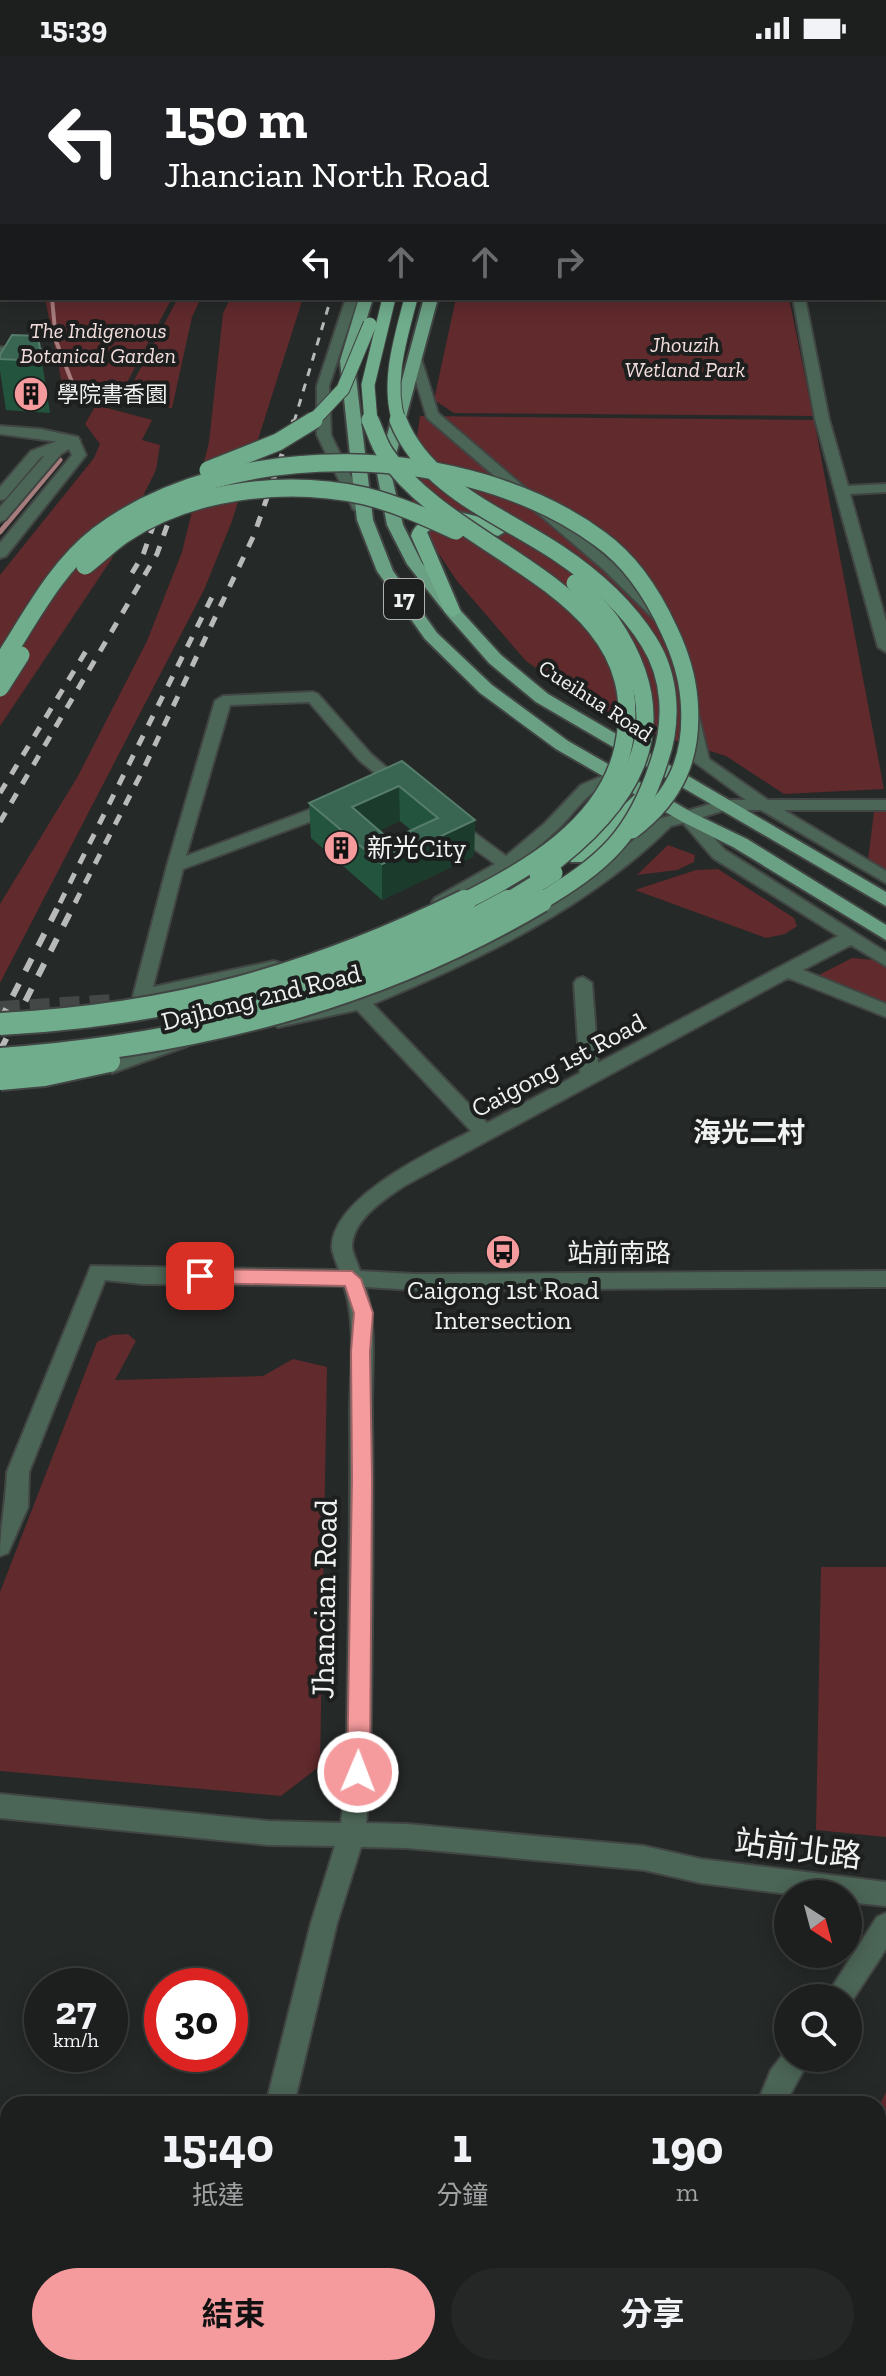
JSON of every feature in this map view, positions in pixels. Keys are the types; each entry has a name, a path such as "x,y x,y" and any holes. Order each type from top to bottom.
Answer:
{"highway":[{"path":"0,641 55,562 80,536 140,499 307,425 335,400 350,375 382,300"},
{"path":"361,951 489,888 537,860 570,833 613,776 627,743 629,706 620,671 598,631 583,612 538,571 440,507 407,479 386,453 369,418 368,375 388,300"},
{"path":"411,300 393,373 392,400 396,423 406,444 423,465 441,479 595,580 631,615 656,654 667,685 669,723 654,777 625,836"},
{"path":"0,665 68,563 114,524 175,493 219,478 262,470 327,463 405,465 491,483 552,507 601,539 640,579 674,636 688,688 692,730 679,773 661,807 582,874 529,909 460,947 360,989 216,1035 80,1068 0,1079"},
{"path":"0,688 46,614 94,558 135,530 169,514 250,491 325,488 378,498 449,527 560,593"},
{"path":"0,1024 123,1012 234,991 433,930 494,900 566,857 603,822 629,785 645,745 647,708 640,672 611,621 593,598 558,568 474,518 456,516 436,521 420,530 419,536 453,612"},
{"path":"0,1044 47,1043 141,1030 238,1009 336,979 436,939 529,889 578,858 647,793 662,771"},
{"path":"0,1059 121,1047 267,1018"}],"main road":[{"name":"Cueihua Road","path":"365,300 347,361 365,520 385,571 431,636 453,660 519,716 608,778 647,793 740,843 886,934"},
{"name":"Cueihua Road","path":"430,300 384,473 395,525 415,564 495,659 542,698 886,900"}],"street":[{"name":"Cueihua Road","path":"351,300 323,386 324,435 365,520"},
{"path":"799,300 822,419 886,647"},
{"path":"0,351 50,354"},
{"name":"Cueihua Road","path":"415,358 432,415 609,567 662,619 669,630 681,668 701,761"},
{"path":"0,430 40,433 73,440"},
{"path":"0,496 36,454 73,440"},
{"path":"0,517 56,451 73,440"},
{"path":"0,553 79,455 73,440"},
{"path":"842,490 886,488"},
{"path":"175,866 223,701 313,697 396,789"},
{"path":"643,759 670,751 701,761 766,806 886,878"},
{"name":"Dajhong 2nd Road","path":"175,866 142,996 301,959 463,893 507,865 555,823 587,785 608,778 643,759"},
{"path":"563,833 584,813 608,778"},
{"path":"175,866 352,800"},
{"path":"608,857 649,825 724,805 886,805"},
{"name":"Cueihua Road","path":"687,817 719,854 886,960"},
{"path":"446,820 507,865"},
{"name":"Dajhong 2nd Road","path":"112,1067 174,1044 360,1002 505,936 605,873 665,823"},
{"name":"Caigong 1st Road","path":"352,1279 342,1247 343,1236 371,1200 421,1166 851,937"},
{"path":"788,971 886,1011"},
{"path":"583,983 590,1078"},
{"path":"360,1002 485,1133"},
{"name":"站前南路","path":"0,1546 17,1507 18,1472 98,1272 143,1276 425,1282 886,1279"},
{"name":"Jhancian Road","path":"282,2096 324,1923 352,1834 358,1784 362,1480 360,1352 363,1313 352,1279"},
{"path":"0,1806 268,1833 352,1834 644,1858 701,1871 886,1894"},
{"path":"847,1984 886,1926"},
{"path":"774,2096 786,2072"}],"green space":[{"name":"The Indigenous Botanical Garden","path":"45,300 171,300 115,405 65,399"},
{"path":"177,300 200,300 192,317 172,408 122,403"},
{"path":"230,300 302,300 232,521 204,590 0,983 0,904 78,776 147,641 182,552 209,442 223,313"},
{"name":"Jhouzih Wetland Park","path":"456,300 789,300 813,416 454,413 434,400"},
{"path":"96,405 152,420 142,440 160,445 156,470 111,560 0,726 0,575 94,458 100,444 85,424"},
{"path":"420,416 814,420 884,789 784,794 726,756 609,720 526,661 457,581 415,518 410,488"},
{"path":"886,811 886,871 868,860 874,812"},
{"path":"668,845 695,855 694,862 677,870 637,875"},
{"path":"718,869 794,918 797,926 785,934 766,938 635,890 696,870"},
{"path":"852,958 875,960 886,965 886,1005 813,978"},
{"path":"128,1334 136,1341 115,1380 263,1376 293,1359 327,1367 320,1766 281,1796 0,1771 0,1592 97,1342 112,1335"},
{"path":"821,1567 886,1567 886,1837 816,1830"}],"building":[{"path":"12,335 38,336 42,361 0,359"},
{"path":"402,761 475,820 382,864 309,803","holes":["399,786 438,818 390,840 352,807"]}],"waterway":[{"path":"52,300 56,341 81,405"},
{"path":"0,532 60,460"}],"tunnel":[{"path":"0,1011 112,1004"}],"railway":[{"path":"294,422 330,300"},
{"path":"75,903 144,768 254,535 294,420"},
{"path":"132,573 143,555 165,492"},
{"path":"0,822 157,554 179,492"},
{"path":"61,902 213,595"},
{"path":"0,793 89,646"},
{"path":"0,1051 76,901"},
{"path":"0,1021 61,902"}],"place":[{"name":"學院書香園","path":"31,394"},
{"name":"新光City","path":"341,848"},
{"name":"Caigong 1st Road Intersection","path":"503,1252"}],"district":[{"name":"海光二村","path":"749,1132"}],"route":[{"path":"200,1276 352,1279 363,1313 360,1352 362,1480 358,1772"}]}
